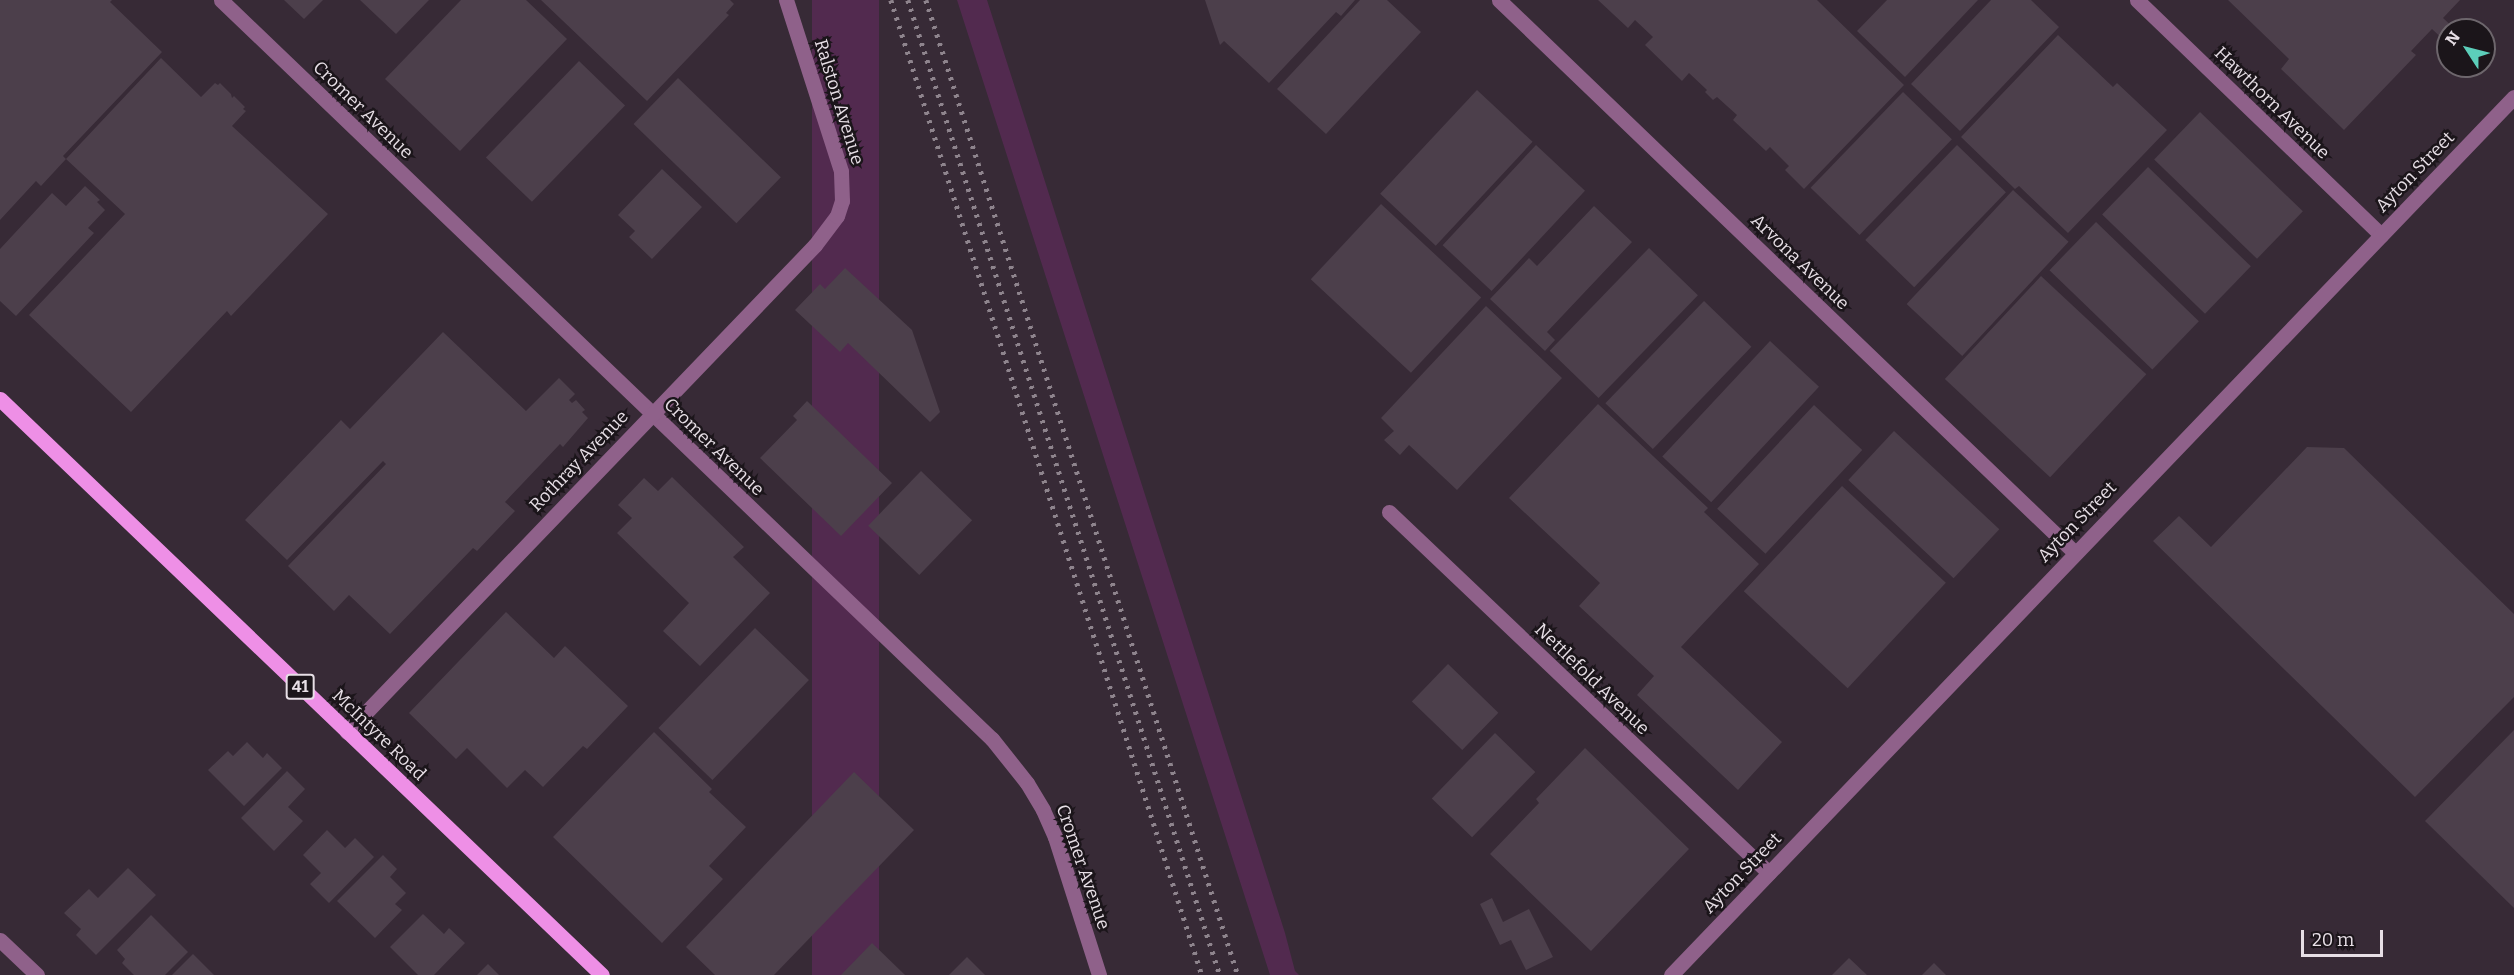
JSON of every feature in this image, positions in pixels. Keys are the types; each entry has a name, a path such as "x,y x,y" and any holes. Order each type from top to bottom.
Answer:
{"main road":[{"name":"McIntyre Road","path":"0,399 602,975"}],"street":[{"name":"Cromer Avenue","path":"221,0 992,739 1011,761 1043,810 1055,837 1099,975"},
{"name":"Ralston Avenue","path":"786,0 841,171 842,201 837,216"},
{"name":"Arvona Avenue","path":"1499,0 2074,552"},
{"name":"Hawthorn Avenue","path":"2137,0 2381,235"},
{"name":"Ayton Street","path":"1671,975 2074,552 2514,97"},
{"name":"Rothray Avenue","path":"347,732 815,245 837,216"},
{"name":"Nettlefold Avenue","path":"1389,512 1769,873"},
{"path":"0,940 37,975"}],"shaded area":[{"path":"812,0 879,0 879,975 812,975"},
{"path":"957,0 987,0 1285,933 1295,971 1299,975 1270,975"}],"building":[{"path":"0,0 112,0 110,2 162,52 63,156 66,159 41,186 36,181 0,220"},
{"path":"284,0 323,0 304,19"},
{"path":"360,0 429,0 396,34"},
{"path":"461,0 526,0 567,39 460,151 385,79"},
{"path":"541,0 730,0 734,4 726,13 729,15 647,101"},
{"path":"1205,0 1355,0 1341,16 1336,12 1269,83 1224,41 1220,45"},
{"path":"1360,0 1387,0 1421,32 1326,134 1277,89"},
{"path":"1598,0 1817,0 1904,85 1804,189 1785,170 1789,166 1770,147 1766,151 1733,120 1737,115 1717,97 1713,100 1705,92 1707,90 1689,73 1682,81 1645,45 1653,37 1635,20 1628,28"},
{"path":"1887,0 1978,0 1905,77 1857,31"},
{"path":"1991,0 2031,0 2059,27 1960,131 1911,84"},
{"path":"2228,0 2460,0 2443,18 2436,18 2436,33 2432,29 2411,51 2416,55 2344,130 2281,69 2289,59"},
{"path":"2058,35 2113,87 2117,83 2167,130 2068,233 2019,186 2015,189 1961,137"},
{"path":"161,58 201,97 215,83 218,85 220,83 232,98 234,96 246,111 232,126 328,214 231,316 227,311 131,412 29,315 125,214 66,159"},
{"path":"579,61 625,105 532,202 486,157"},
{"path":"678,78 781,177 736,223 634,124"},
{"path":"1477,90 1533,142 1436,246 1380,194"},
{"path":"1903,92 1952,139 1860,235 1811,188"},
{"path":"2200,112 2303,211 2257,259 2154,159"},
{"path":"1536,145 1585,191 1492,291 1443,245"},
{"path":"1957,145 2006,192 1914,287 1865,240"},
{"path":"2148,167 2251,266 2205,314 2102,214"},
{"path":"662,169 702,207 652,259 629,237 635,231 618,215"},
{"path":"85,186 100,200 97,202 105,210 88,228 94,233 16,316 0,301 0,249 52,193 66,206"},
{"path":"2013,190 2069,242 1962,356 1907,304"},
{"path":"1381,204 1481,297 1411,373 1311,279"},
{"path":"1594,206 1632,242 1547,332 1555,340 1545,351 1490,299 1529,258 1537,266"},
{"path":"2096,222 2199,321 2152,370 2049,270"},
{"path":"1649,248 1698,295 1599,398 1550,351"},
{"path":"845,268 912,330 940,412 930,422 848,343 840,352 795,310 820,284 825,289"},
{"path":"2041,276 2146,374 2050,477 1945,379"},
{"path":"1704,301 1751,347 1653,449 1605,403"},
{"path":"1486,306 1562,378 1457,490 1409,445 1400,455 1384,440 1394,431 1381,418"},
{"path":"443,332 526,411 559,378 575,394 569,400 572,403 576,400 585,410 582,412 588,418 563,447 560,444 505,502 515,511 477,551 473,548 390,634 349,595 334,611 288,566 386,464 383,461 287,560 245,520 341,420 350,429"},
{"path":"1770,341 1819,387 1711,502 1662,457"},
{"path":"807,401 892,483 841,536 760,458 797,420 793,416"},
{"path":"1598,404 1708,508 1704,512 1759,564 1681,647 1782,742 1738,790 1637,695 1654,676 1579,606 1600,583 1509,498"},
{"path":"1814,405 1862,450 1765,554 1717,509"},
{"path":"1894,431 1999,529 1954,578 1848,480"},
{"path":"2307,447 2344,448 2514,614 2514,697 2415,797 2153,541 2179,516 2211,547"},
{"path":"921,471 972,520 919,575 868,526"},
{"path":"672,477 744,547 733,557 770,593 700,666 663,631 689,603 617,533 632,518 618,505 644,478 658,491"},
{"path":"1842,486 1946,583 1848,688 1744,591"},
{"path":"506,612 554,658 565,646 628,706 587,749 583,746 543,787 525,770 507,788 467,748 456,759 409,713"},
{"path":"755,628 809,680 712,780 658,728"},
{"path":"1448,664 1498,713 1462,750 1412,701"},
{"path":"2514,730 2514,908 2425,821"},
{"path":"654,732 712,789 709,792 746,827 709,866 723,879 662,943 553,837"},
{"path":"1495,733 1535,772 1472,837 1432,798"},
{"path":"247,742 263,758 267,753 282,768 244,806 208,770 228,751 233,756"},
{"path":"1585,748 1689,849 1591,951 1490,854 1539,803 1536,799"},
{"path":"287,771 305,789 288,807 303,821 274,851 241,818"},
{"path":"854,772 914,830 774,975 715,975 686,947"},
{"path":"327,830 345,848 355,838 374,857 329,903 310,884 321,873 303,855"},
{"path":"383,855 397,869 390,877 406,893 395,904 402,910 375,938 337,901"},
{"path":"128,868 156,895 96,955 76,935 81,929 64,913 89,889 98,898"},
{"path":"1492,898 1503,922 1529,909 1553,957 1526,970 1511,940 1500,945 1480,904"},
{"path":"423,914 444,934 449,928 465,943 434,975 418,975 390,947"},
{"path":"151,915 188,952 165,975 134,975 122,963 125,959 117,950"},
{"path":"872,943 905,975 841,975"},
{"path":"193,954 214,975 172,975"},
{"path":"967,957 985,975 949,975"},
{"path":"1849,958 1867,975 1832,975"},
{"path":"1934,963 1946,975 1922,975"},
{"path":"488,964 499,975 477,975"}],"railway":[{"path":"891,0 1202,975"},
{"path":"908,0 1220,975"},
{"path":"926,0 1238,975"}]}
